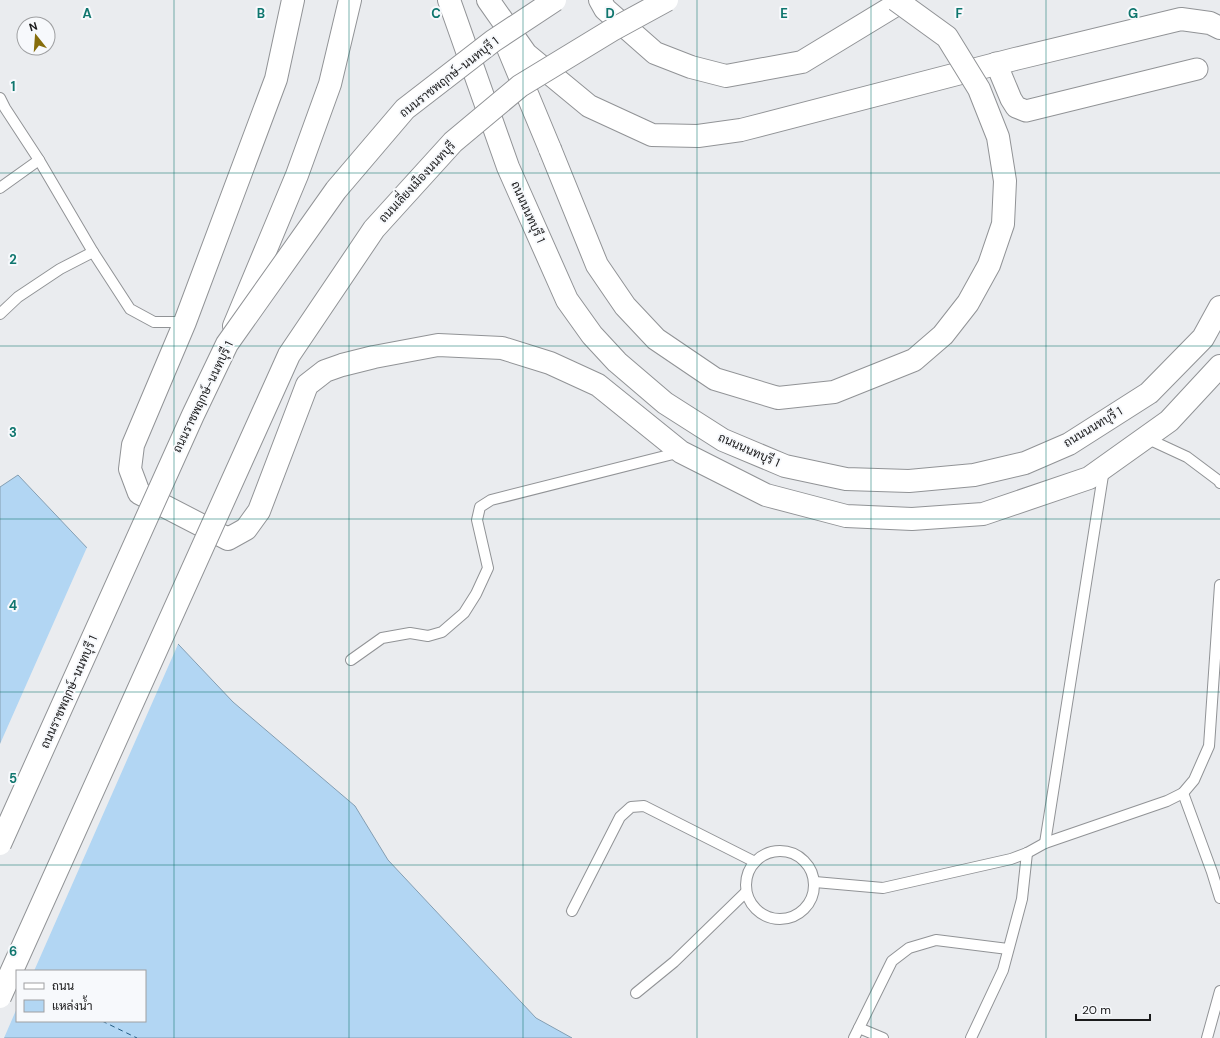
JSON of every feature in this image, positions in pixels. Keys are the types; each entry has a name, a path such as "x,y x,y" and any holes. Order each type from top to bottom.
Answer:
{"main road":[{"path":"294,0 276,78 185,322 133,445 130,469 139,493 228,539 246,529 260,512 307,385 326,371 342,365 374,357 438,345 502,348 550,363 598,385 681,452 766,495 846,516 912,519 983,514 1089,478 1169,421 1220,366"},
{"path":"227,344 297,175 330,84 350,0"},
{"name":"ถนนนนทบุรี 1","path":"449,0 508,167 567,300 592,335 617,362 665,403 723,440 785,466 846,479 909,481 974,475 1025,463 1069,444 1149,393 1203,338 1220,307"},
{"path":"488,0 526,54 589,106 652,135 698,136 741,130 996,63 1181,19 1210,23 1220,28"},
{"path":"488,0 597,265 625,306 656,339 715,379 778,398 834,392 914,360 943,335 968,303 989,265 1003,224 1005,181 998,137 979,89 947,37 896,0"},
{"name":"ถนนราชพฤกษ์-นนทบุรี 1","path":"0,844 193,415 227,344 336,190 405,109 492,41 555,0"},
{"path":"600,0 605,9 655,53 691,67 726,76 802,62 904,0"},
{"name":"ถนนเลี่ยงเมืองนนทบุรี","path":"0,997 289,355 374,228 453,142 520,86 612,30 667,0"}],"street":[{"path":"996,63 1016,107 1026,111 1197,69"}],"lane":[{"path":"0,98 2,110 38,160 93,252 130,309 154,322 185,322"},
{"path":"0,188 38,160"},
{"path":"0,314 18,297 60,269 93,252"},
{"path":"1145,437 1187,458 1220,483"},
{"path":"351,660 382,638 410,633 428,636 442,632 464,613 476,594 488,568 477,520 480,507 491,500 681,452"},
{"path":"1044,843 1105,466"},
{"path":"815,882 883,888 1011,859 1027,853 1044,843 1167,801 1183,793 1194,780 1209,746 1220,585"},
{"path":"1183,793 1220,898"},
{"path":"572,912 620,817 631,807 644,806 755,862"},
{"path":"776,851 794,854 804,860 811,870 815,882 812,899 806,909 796,917 782,920 770,918 759,913 750,903 746,892 746,880 750,869 755,862 764,855 776,851"},
{"path":"971,1038 1003,970 1022,899 1027,853"},
{"path":"636,993 674,962 746,892"},
{"path":"854,1038 892,961 909,948 936,940 1008,949"},
{"path":"1207,1038 1220,991"},
{"path":"859,1028 883,1038"}],"water":[{"path":"18,475 233,702 355,806 388,860 536,1018 572,1038 0,1038 0,487"}],"pier":[{"path":"88,545 179,642 34,970 16,970 16,1010 4,1038 0,1038 0,744"}],"ferry route":[{"path":"104,1022 137,1038"}]}
